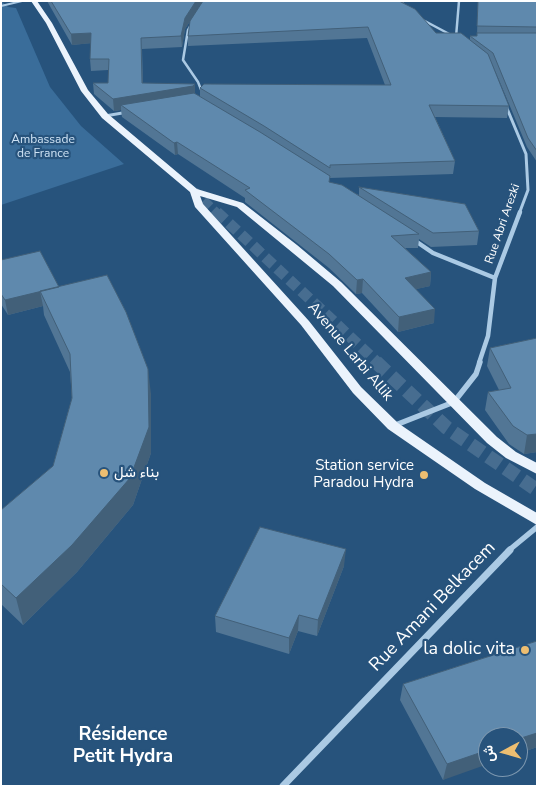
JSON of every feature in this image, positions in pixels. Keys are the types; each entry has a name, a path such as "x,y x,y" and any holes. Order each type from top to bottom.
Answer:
{"main road":[{"name":"Avenue Larbi Allik","path":"34,1 49,23 86,91 105,116 194,191 240,205 294,247 337,284 492,440 511,455 537,469"},
{"name":"Avenue Larbi Allik","path":"194,191 198,205 305,322 357,390 392,426 480,486 537,520"}],"street":[{"path":"456,37 459,1"},
{"path":"197,16 188,30 183,60 198,82 202,92 198,96"},
{"path":"420,19 456,37 462,42"},
{"path":"456,37 465,37"},
{"name":"Rue Abri Arezki","path":"454,402 476,374 488,336 495,278 528,190 529,172 526,154 504,99"},
{"path":"105,116 132,112"},
{"path":"409,237 433,253 495,278"},
{"path":"392,426 454,402"},
{"name":"Rue Amani Belkacem","path":"283,786 518,541 537,527"}],"lane":[{"path":"1,6 22,1"}],"green space":[{"name":"Ambassade de France","path":"1,1 8,7 16,8 50,87 81,126 124,164 1,205"}],"building":[{"path":"51,1 196,1 185,18 181,36 141,38 142,83 195,84 193,86 113,99 93,83 108,83 109,59 90,59 91,33 71,34"},
{"path":"203,1 399,1 415,9 436,33 461,33 488,54 509,106 429,105 455,161 330,165 330,168 200,88 204,84 391,85 368,27 188,36 190,21"},
{"path":"478,1 537,1 537,27 477,26"},
{"path":"477,33 537,33 537,151 528,138 493,53 470,36 477,36"},
{"path":"194,93 330,176 329,182 342,185 419,234 391,236 431,272 405,278 435,309 399,317 363,279 357,280 329,254 245,190 250,188 177,142 174,143 121,105"},
{"path":"359,187 465,204 479,231 433,233"},
{"path":"40,251 59,287 5,300 1,294 1,260"},
{"name":"بناء شل","path":"107,275 126,312 148,369 149,427 130,478 72,545 16,598 1,584 1,510 53,466 72,398 70,354 40,291"},
{"path":"537,338 537,434 527,435 513,426 488,392 511,388 490,348"},
{"path":"260,527 346,549 318,620 299,615 289,638 215,616"},
{"path":"537,641 537,733 528,736 528,727 478,727 478,753 447,764 403,684"}],"tunnel":[{"path":"194,191 218,214"},
{"path":"217,212 378,363"},
{"path":"376,362 447,428 537,490"}],"place":[{"name":"بناء شل","path":"104,473"},
{"name":"Station service Paradou Hydra","path":"424,475"},
{"name":"la dolic vita","path":"525,650"}],"district":[{"name":"Résidence Petit Hydra","path":"123,746"}]}
